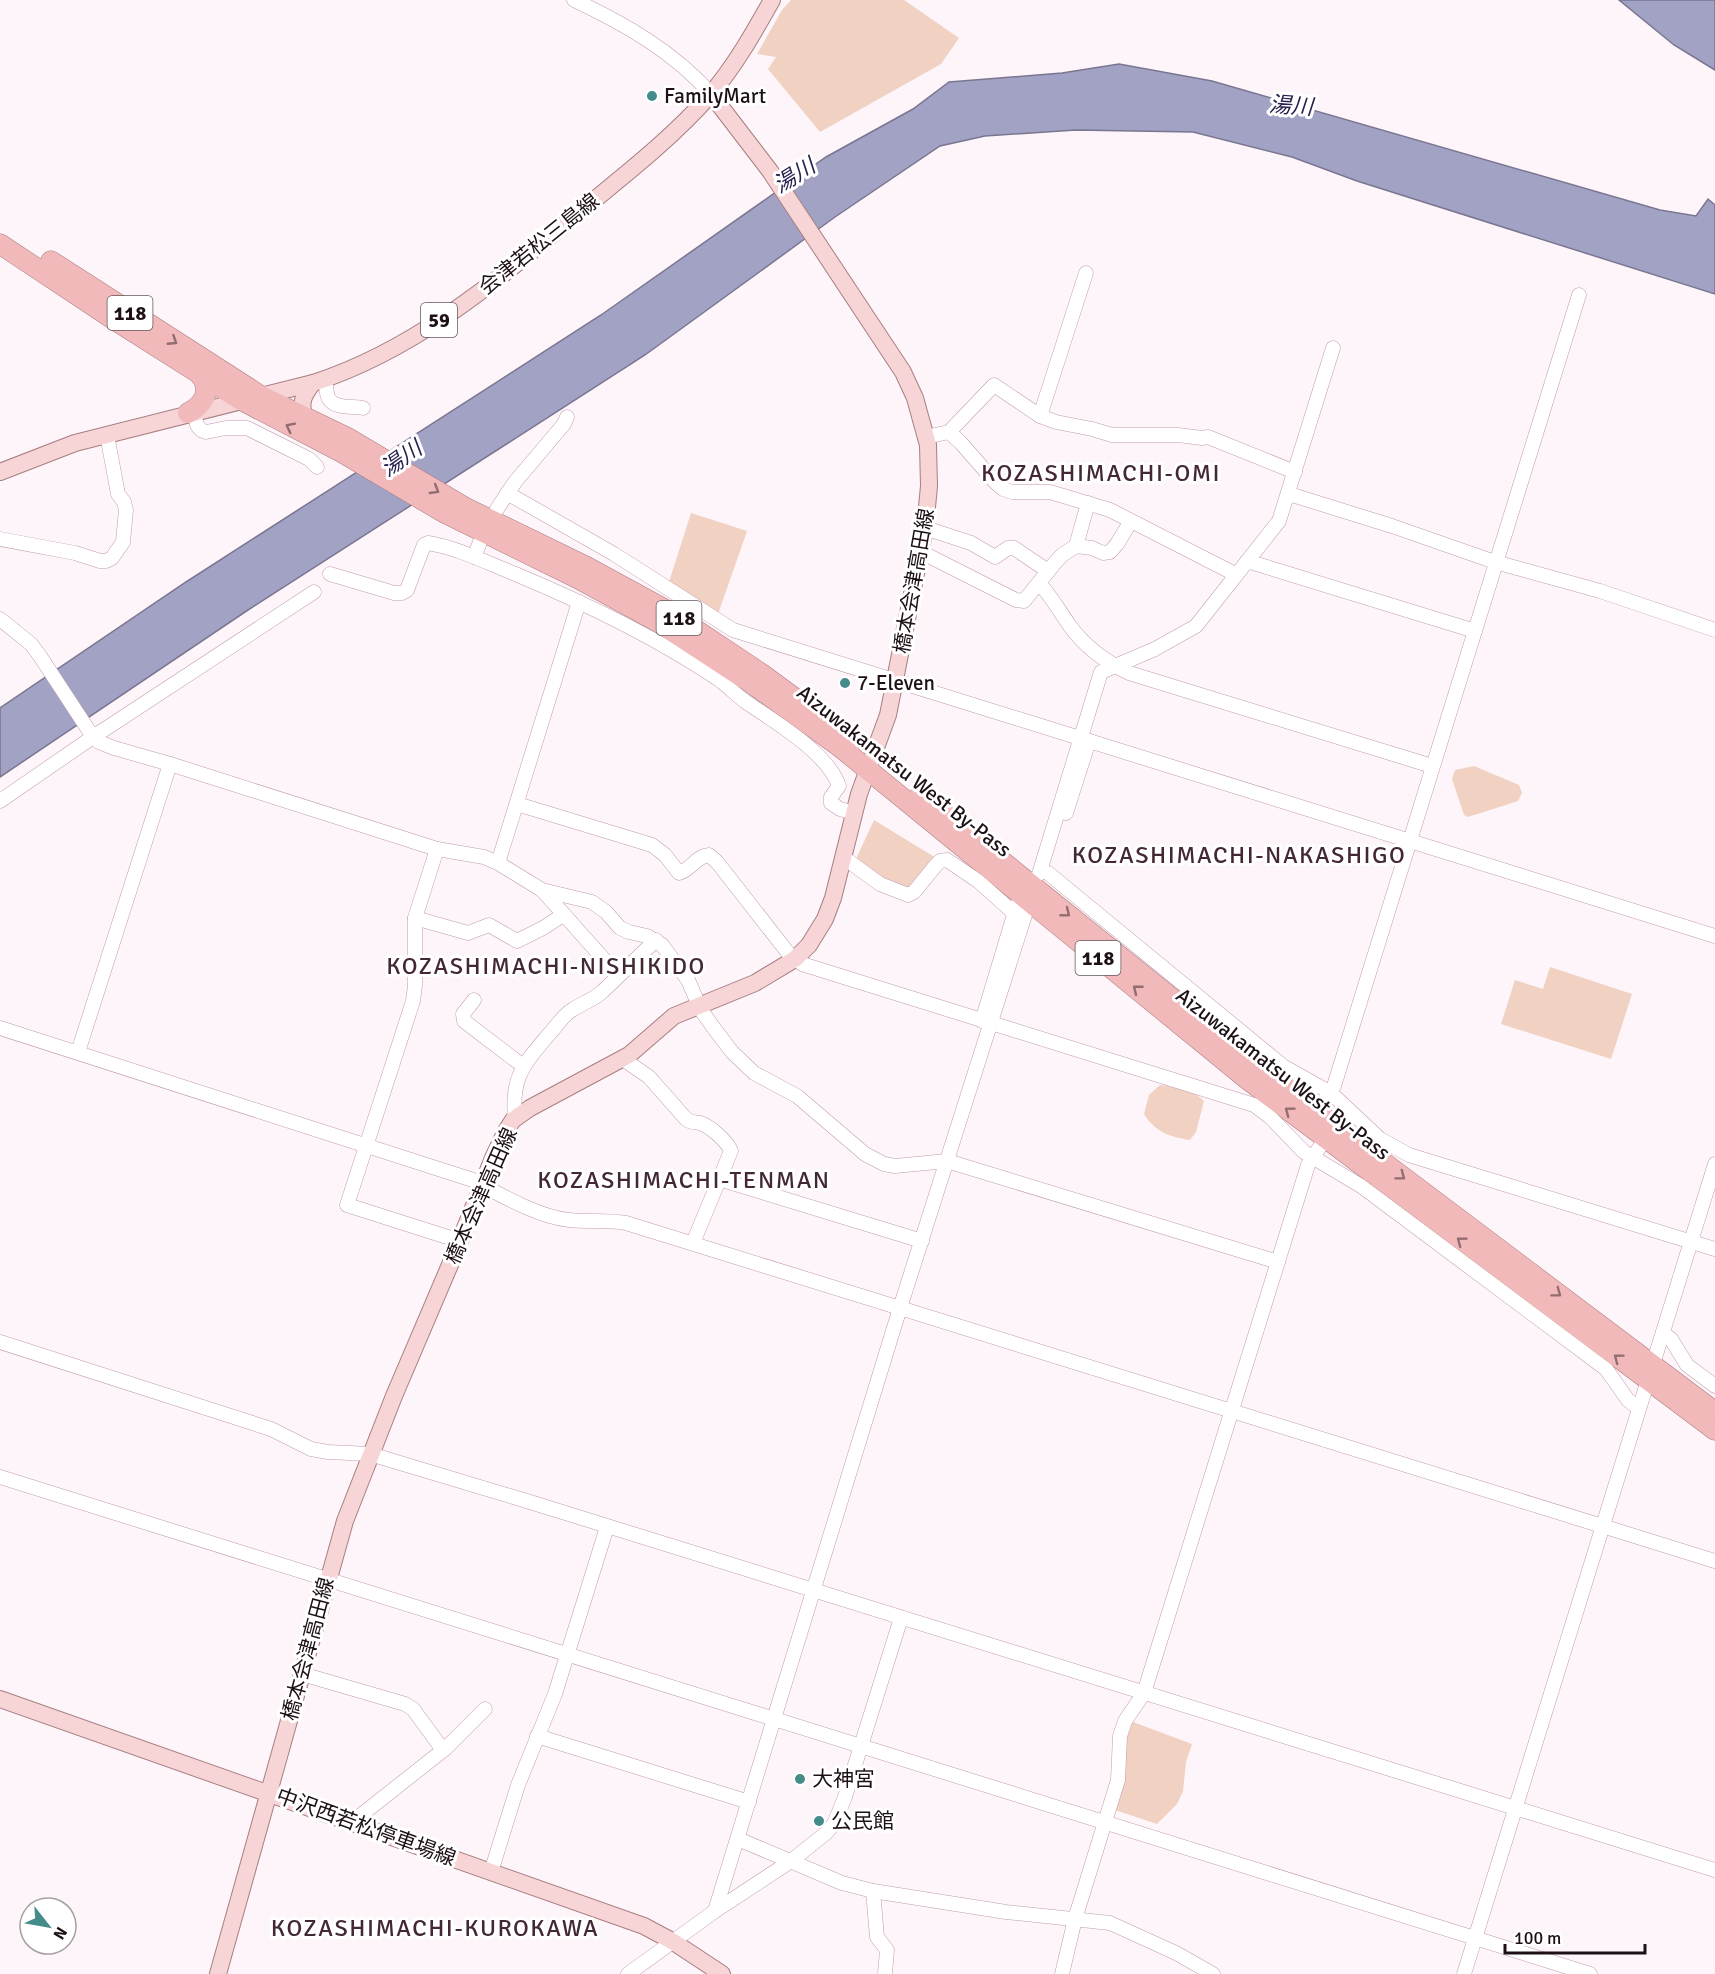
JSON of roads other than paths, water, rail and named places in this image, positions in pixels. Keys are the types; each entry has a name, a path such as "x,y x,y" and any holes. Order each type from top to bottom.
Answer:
{"highway":[{"name":"Aizuwakamatsu West By-Pass","path":"0,230 261,396 305,417 344,445 658,622 870,763 1031,894 1247,1079 1325,1139 1651,1373 1715,1412"},
{"name":"Aizuwakamatsu West By-Pass","path":"0,244 241,400 344,445"},
{"path":"191,413 205,399 206,389 200,375"},
{"name":"Aizuwakamatsu West By-Pass","path":"1031,894 1317,1112 1651,1373 1715,1430"}],"main road":[{"name":"会津若松三島線","path":"0,472 75,443 319,381 382,356 474,297 664,142 711,94 734,63 772,0"},
{"name":"橋本会津高田線","path":"218,1974 345,1521 370,1454 499,1144 515,1119 623,1059 674,1016 755,983 795,959 809,945 825,919 833,898 854,813 888,715 926,528 929,470 926,437 915,398 903,372 770,171 711,94"},
{"path":"305,417 301,404 305,393 319,381"},
{"name":"中沢西若松停車場線","path":"0,1699 644,1926 672,1941 710,1971"}],"street":[{"path":"574,0 600,12 655,45 695,76 711,94"},
{"path":"1040,416 1086,273"},
{"path":"1317,1112 1331,1093 1579,295"},
{"path":"715,1911 947,1161 987,1023 1084,740 1101,672 1126,663 1196,626 1279,521 1333,348"},
{"path":"319,381 332,402 338,405 363,408"},
{"path":"926,437 949,432 994,386 1040,416 1056,422 1112,435 1208,437 1295,472"},
{"path":"191,413 202,431 234,427 247,428 309,459 317,467"},
{"path":"497,509 507,493 564,424 567,417"},
{"path":"949,432 1003,489 1012,492 1050,492 1110,510 1235,574"},
{"path":"0,539 75,553 100,561 112,558 123,542 126,510 118,494 107,435"},
{"path":"507,493 615,555 729,628 1715,936"},
{"path":"1289,494 1495,562 1600,591 1715,630"},
{"path":"1076,546 1088,503"},
{"path":"921,552 1020,602 1029,598 1062,555 1076,546 1092,548 1106,554 1117,544 1131,521"},
{"path":"926,528 971,543 994,557 1008,548 1014,548 1048,572"},
{"path":"474,556 480,542"},
{"path":"330,574 394,593 402,593 408,586 424,545 428,543 474,556 579,602 663,644 721,681 747,703 768,716 827,763 839,786 831,796 831,803 854,813"},
{"path":"1246,561 1474,631"},
{"path":"1039,583 1053,597 1080,638 1094,652 1114,666 1130,673 1432,766"},
{"path":"0,801 314,592"},
{"path":"498,863 579,602"},
{"path":"0,619 30,644 40,656 93,737 99,742 436,849 483,856 542,890 592,902 606,912 620,928 656,940 679,966 688,980 698,1005 732,1052 754,1073 797,1096 865,1154 884,1164 895,1166 947,1161 1278,1262"},
{"path":"78,1052 170,764"},
{"path":"517,804 652,845 679,873 688,870 704,856 709,855 717,862 789,954 802,964 1254,1105 1312,1157 1361,1186 1606,1370 1628,1400 1638,1408"},
{"path":"436,849 415,918 413,1001 347,1205 460,1241"},
{"path":"843,858 855,864 880,884 908,895 914,892 940,861 946,860 978,881 1031,894 1283,1066 1331,1093 1380,1139 1409,1155 1715,1249"},
{"path":"542,890 618,975"},
{"path":"415,918 468,933 489,925 517,941 563,915"},
{"path":"515,1119 516,1083 523,1066 569,1011 592,999 656,940"},
{"path":"474,1000 463,1014 464,1021 523,1066"},
{"path":"0,1028 473,1180 555,1218 626,1223 1715,1562"},
{"path":"623,1059 648,1077 686,1119 707,1126 729,1146 731,1151 693,1243"},
{"path":"1062,1974 1075,1918 1118,1780 1120,1736 1125,1721 1144,1693 1312,1157 1325,1139"},
{"path":"1464,1974 1715,1164"},
{"path":"719,1179 922,1241"},
{"path":"1663,1333 1671,1339 1687,1365 1715,1386"},
{"path":"0,1342 271,1429 311,1449 370,1454 1715,1870"},
{"path":"0,1478 1590,1974"},
{"path":"491,1872 518,1785 555,1694 607,1527"},
{"path":"628,1974 715,1911 791,1861 834,1824 845,1797 901,1618"},
{"path":"302,1674 405,1704 413,1709 442,1750"},
{"path":"351,1822 442,1750 485,1709"},
{"path":"537,1736 750,1802"},
{"path":"738,1839 842,1883 873,1891 1006,1912 1110,1923 1176,1953 1213,1974"},
{"path":"873,1891 877,1937 887,1950 885,1974"}],"water":[{"path":"1619,0 1715,0 1715,70 1674,45"},
{"name":"湯川","path":"1119,64 1212,81 1660,210 1696,216 1708,199 1715,205 1715,294 1357,181 1292,157 1193,132 1076,130 985,136 940,146 835,217 645,355 245,612 0,777 0,708 186,582 601,315 826,157 913,109 949,82 1062,73"}],"place":[{"name":"FamilyMart","path":"652,96"},
{"name":"7-Eleven","path":"845,683"},
{"name":"大神宮","path":"800,1779"},
{"name":"公民館","path":"819,1821"}],"district":[{"name":"KOZASHIMACHI-OMI","path":"1101,473"},
{"name":"KOZASHIMACHI-NAKASHIGO","path":"1239,855"},
{"name":"KOZASHIMACHI-NISHIKIDO","path":"546,966"},
{"name":"KOZASHIMACHI-TENMAN","path":"684,1180"},
{"name":"KOZASHIMACHI-KUROKAWA","path":"435,1928"}]}
